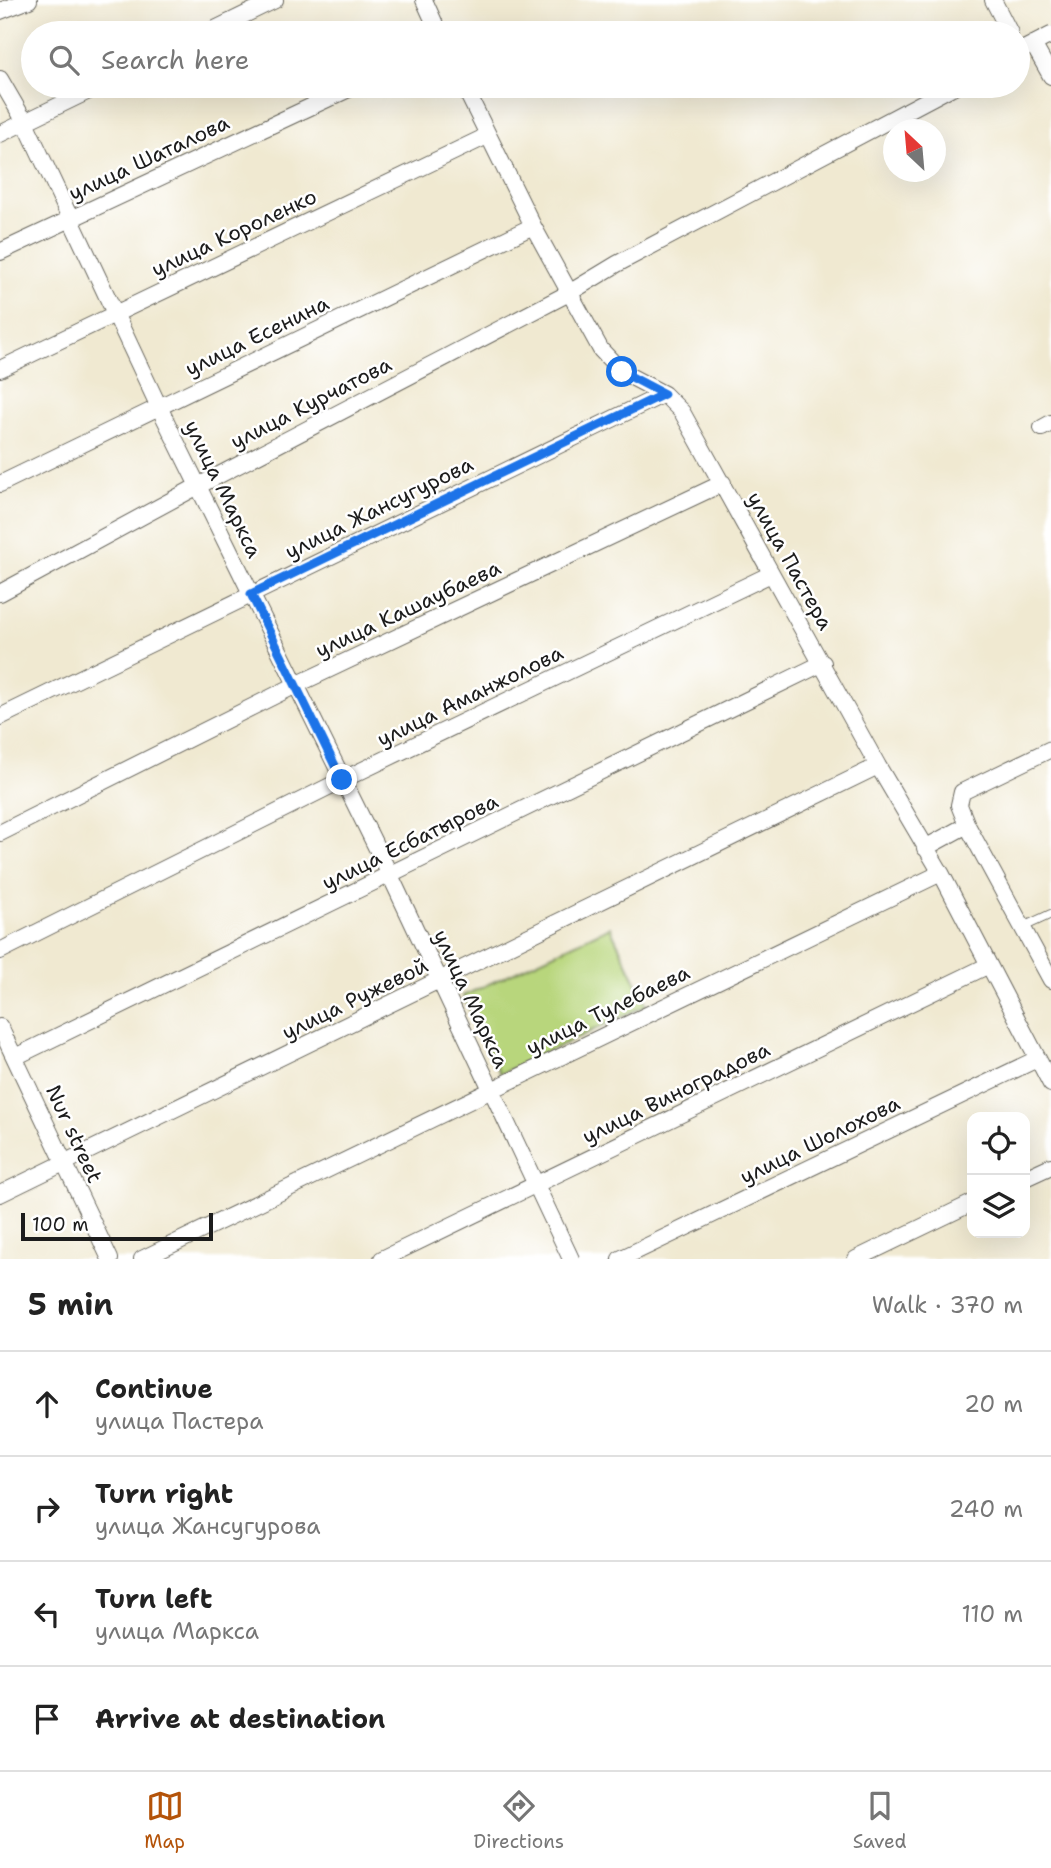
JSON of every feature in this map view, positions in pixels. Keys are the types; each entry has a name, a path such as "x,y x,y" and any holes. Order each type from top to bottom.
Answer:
{"street":[{"path":"0,11 29,0"},
{"path":"232,21 275,0"},
{"path":"424,0 434,21"},
{"path":"993,0 1004,21"},
{"path":"1030,45 1051,35"},
{"path":"1030,56 1051,76"},
{"name":"улица Маркса","path":"0,79 25,122 159,407 390,875 571,1259"},
{"path":"0,134 74,98"},
{"name":"улица Шаталова","path":"0,252 329,98"},
{"name":"улица Пастера","path":"470,98 533,226 601,350 622,372 664,394 682,412 878,766 942,873 1051,1084"},
{"name":"улица Курчатова","path":"0,593 198,485 569,293 617,264 931,98"},
{"name":"улица Короленко","path":"0,369 487,136"},
{"name":"улица Есенина","path":"0,484 533,226"},
{"name":"улица Жансугурова","path":"0,717 664,394"},
{"name":"улица Кашаубаева","path":"0,833 296,685 723,483"},
{"name":"улица Аманжолова","path":"0,951 342,780 771,574"},
{"name":"улица Есбатырова","path":"15,1058 823,663"},
{"path":"1051,749 962,792 959,805 967,825 1051,980"},
{"name":"улица Ружевой","path":"0,1194 878,766"},
{"path":"925,848 967,825"},
{"name":"улица Тулебаева","path":"142,1259 942,873"},
{"name":"улица Виноградова","path":"383,1259 989,965"},
{"name":"Nur street","path":"0,1027 110,1259"},
{"name":"улица Шолохова","path":"620,1259 1037,1059"},
{"path":"1030,1176 1051,1166"},
{"path":"856,1259 967,1205"}],"lane":[{"path":"1023,927 1051,914"}],"green space":[{"path":"610,927 647,1005 500,1074 463,996"}],"route":[{"path":"342,780 251,594 664,394 622,372"}]}
